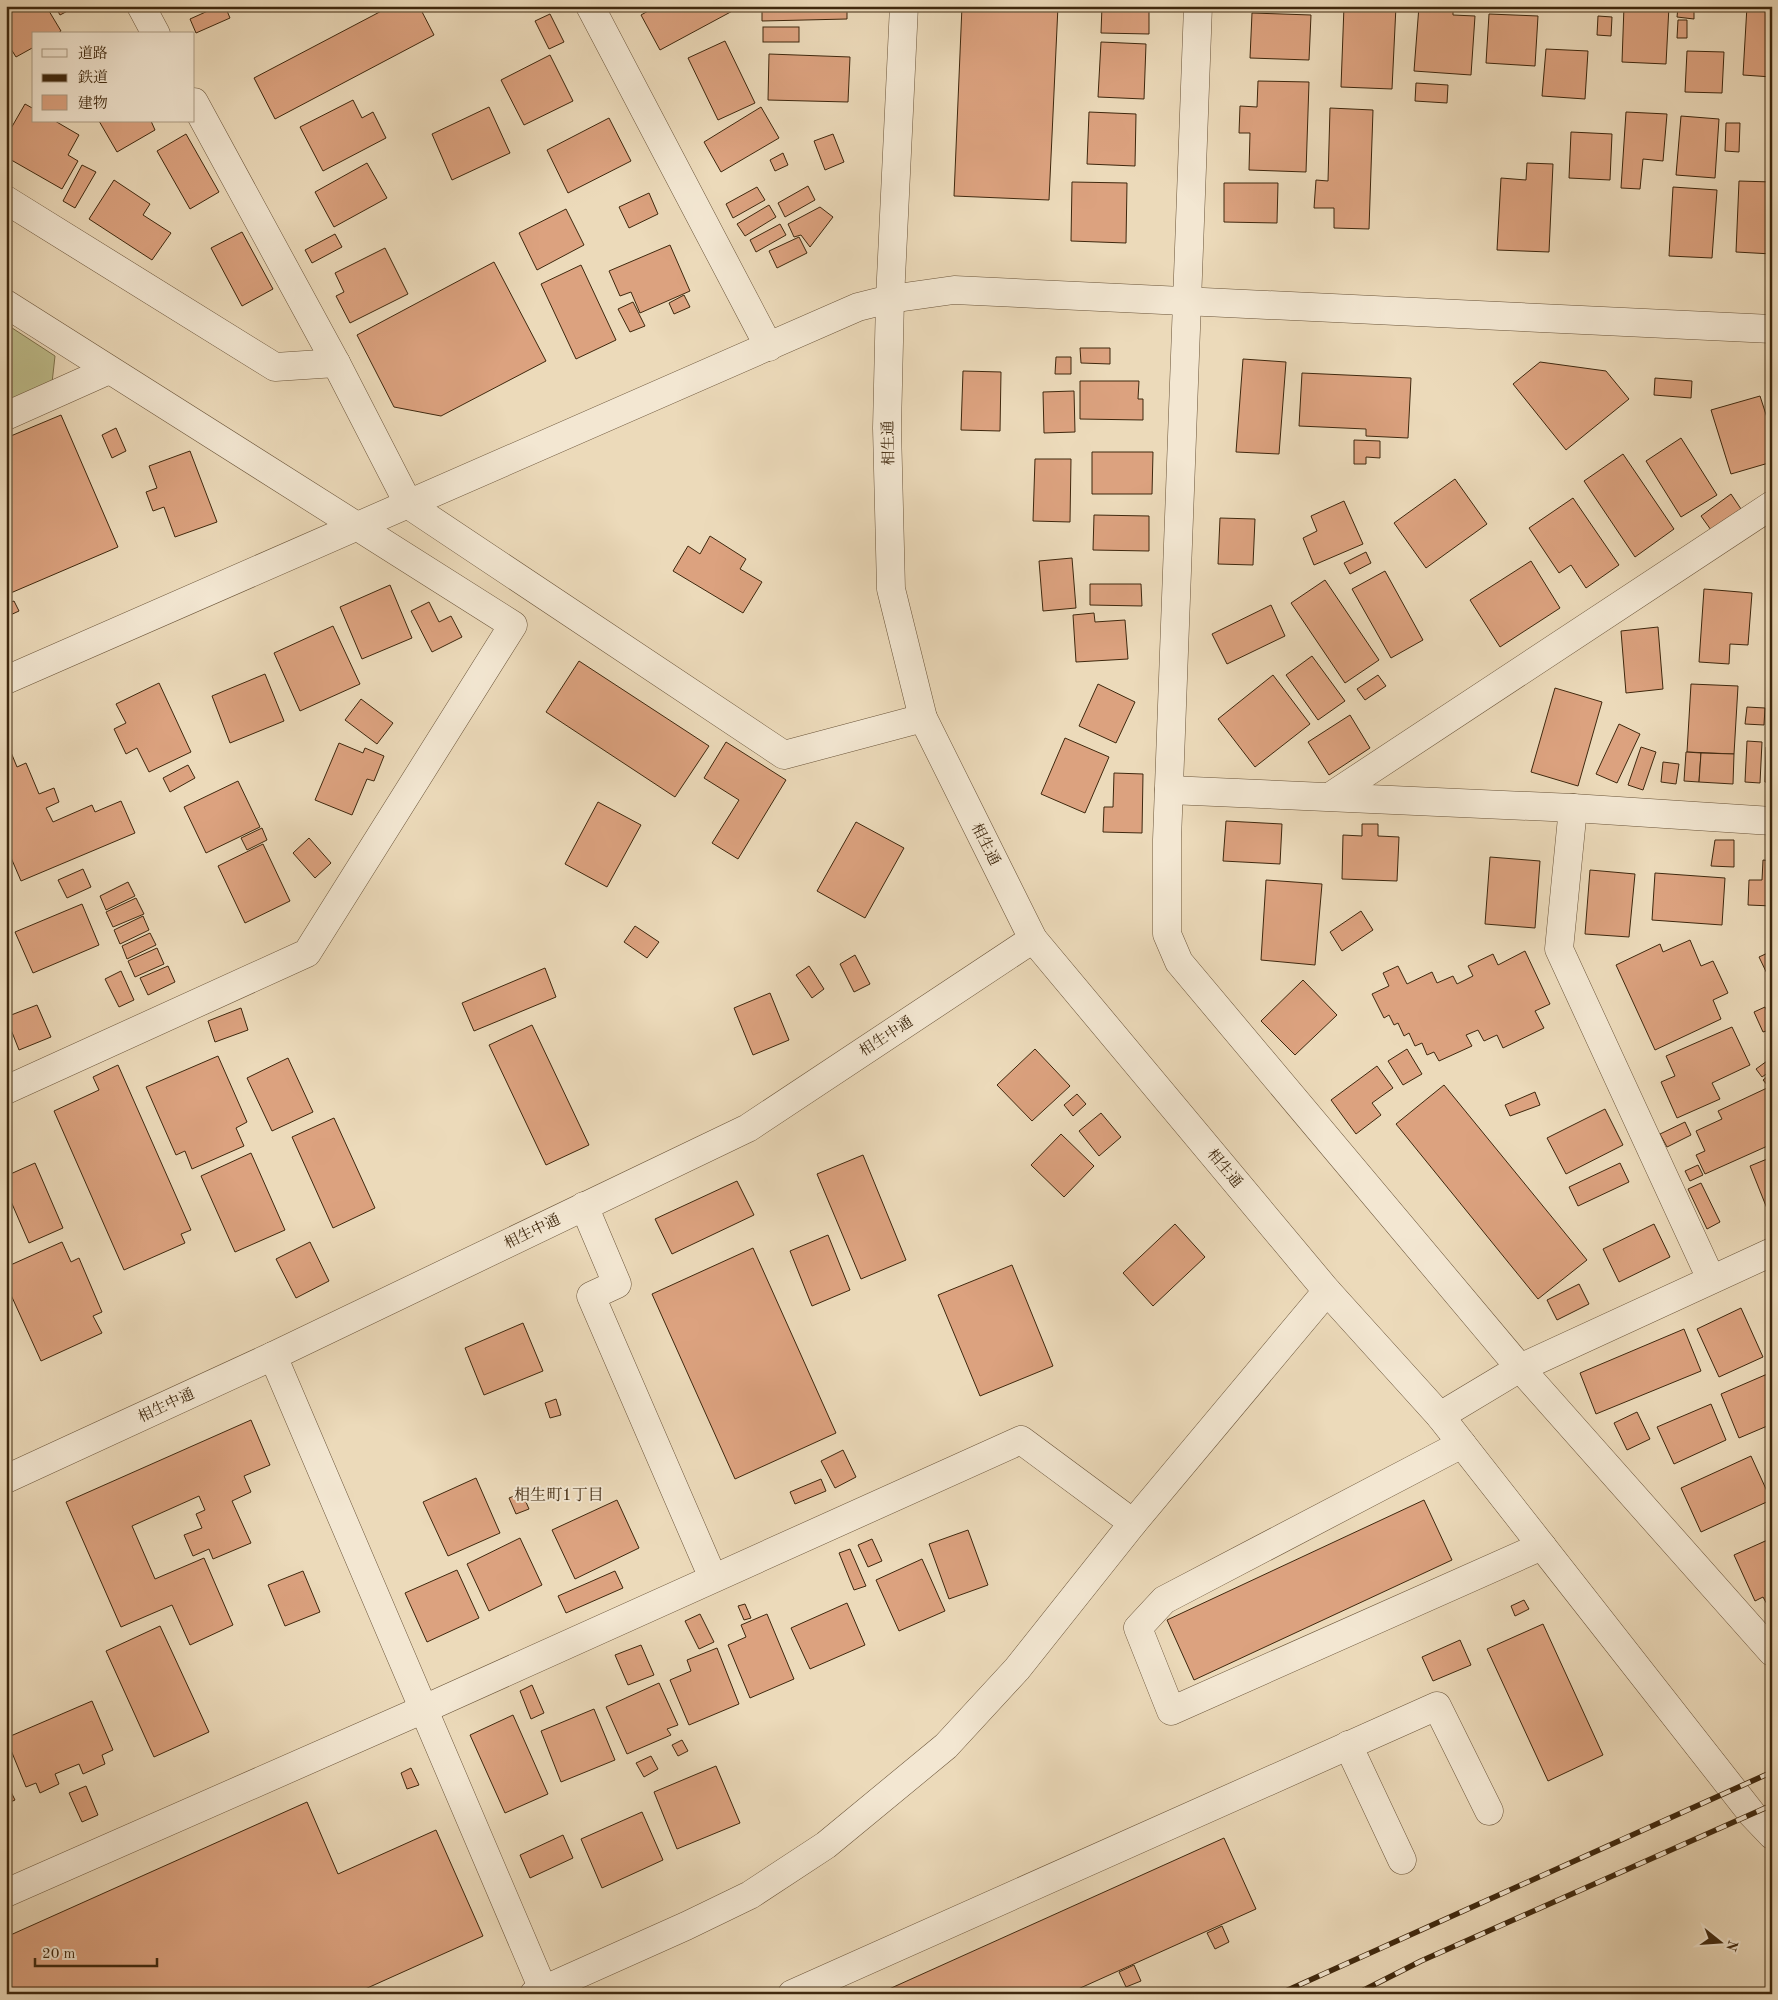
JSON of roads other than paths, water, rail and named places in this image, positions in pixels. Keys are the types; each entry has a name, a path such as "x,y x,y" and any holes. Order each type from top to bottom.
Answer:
{"street":[{"path":"141,6 155,32"},
{"path":"590,6 769,347"},
{"name":"相生通","path":"904,6 890,298 887,428 891,589 923,718 1033,940 1327,1291 1440,1416 1752,1814 1772,1835"},
{"path":"1198,6 1169,790 1166,897 1167,934 1180,962 1520,1368 1772,1652"},
{"path":"195,104 336,363 409,505 784,755 923,718"},
{"path":"6,200 275,367 336,363"},
{"path":"6,680 359,528 858,307 890,298 954,290 1772,329"},
{"path":"6,304 514,625 306,952 6,1090"},
{"path":"6,416 109,370"},
{"path":"1331,796 1772,505"},
{"path":"1169,790 1573,808 1772,821"},
{"path":"1573,808 1559,949 1711,1279"},
{"name":"相生中通","path":"6,1479 272,1356 748,1128 1033,940"},
{"path":"584,1206 617,1284 591,1296 714,1578"},
{"path":"1440,1416 1520,1368 1772,1252"},
{"path":"272,1356 424,1709 541,1992 750,1895 826,1845 946,1746 1017,1669 1133,1523 1327,1291"},
{"path":"6,1893 424,1709 1021,1440 1133,1523"},
{"path":"1462,1444 1164,1600 1138,1628 1171,1711 1542,1546"},
{"path":"792,1994 1437,1706 1489,1811"},
{"path":"1348,1745 1402,1860"}],"railway":[{"path":"1279,1994 1772,1772"},
{"path":"1356,1994 1421,1961 1772,1805"}],"district":[{"name":"相生町1丁目","path":"559,1494"}]}
